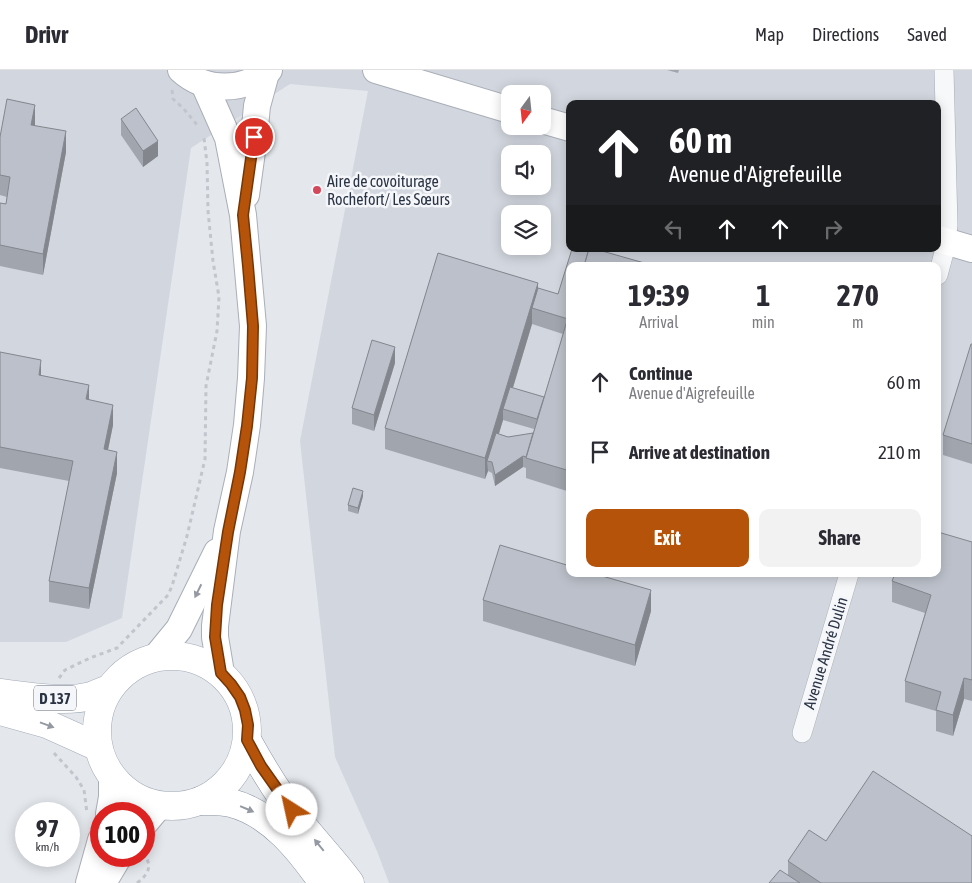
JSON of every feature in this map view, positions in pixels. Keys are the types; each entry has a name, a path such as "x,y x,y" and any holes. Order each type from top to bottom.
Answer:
{"main road":[{"path":"376,70 501,107"},
{"path":"190,76 226,88 247,84 267,71"},
{"path":"243,215 257,106 267,71"},
{"path":"190,76 228,138 243,215 253,326 252,378 247,426 242,463 228,532 215,626 216,646 221,673"},
{"path":"551,123 566,127"},
{"path":"942,240 972,249"},
{"path":"156,657 179,629 228,532"},
{"path":"146,802 133,796 122,787 112,777 104,763 98,747 96,732 102,702 118,678 142,661 174,655 190,658 206,664 221,673 240,697 248,725 245,752 228,782 215,793 200,801 187,805 173,806 155,813"},
{"name":"D 137","path":"0,693 70,699 90,697 109,689"},
{"name":"D 137","path":"0,711 47,724 98,747"},
{"path":"247,740 261,766 283,799 350,883"},
{"path":"110,802 112,797 112,777"},
{"path":"200,801 230,803 257,814 290,842 323,883"},
{"path":"89,883 92,867"},
{"path":"103,883 112,867"}],"street":[{"path":"941,264 945,249 942,240 948,225 944,70"},
{"name":"Avenue André Dulin","path":"802,733 848,577"}],"path":[{"path":"52,698 53,688 59,677 66,670 90,658 117,648 168,595 187,536 205,459 206,386 217,331 219,297 213,262 208,211 207,163 204,138 198,125 173,99 172,91 190,76"},
{"path":"47,724 49,745 76,777 84,790 86,811 90,815"},
{"path":"137,883 146,875 148,867"}],"shaded area":[{"path":"0,70 972,70 972,883 389,883 377,851 335,757 300,441 368,91 290,84 191,148 122,618 66,642 0,642"}],"building":[{"path":"7,99 35,105 31,125 66,131 43,254 0,245 0,203 6,204 10,177 0,175 0,137"},
{"path":"136,108 158,141 143,151 121,119"},
{"path":"571,252 588,252 585,262 568,262"},
{"path":"588,252 606,252 641,262 585,262"},
{"path":"438,253 538,283 485,458 385,428"},
{"path":"566,268 566,318 532,308 538,288 558,294"},
{"path":"566,324 566,470 526,458"},
{"path":"372,340 395,347 374,415 352,408"},
{"path":"972,344 972,444 943,435"},
{"path":"0,352 41,360 39,375 89,385 86,399 113,405 104,449 117,452 89,588 49,581 73,461 0,447"},
{"path":"510,387 544,397 537,419 503,409"},
{"path":"496,433 508,437 533,433 526,457 523,456 495,475 492,462 487,461"},
{"path":"353,488 363,491 358,508 348,505"},
{"path":"941,533 972,542 972,680 964,678 953,715 936,710 941,692 905,681 931,595 892,581 894,577 941,577"},
{"path":"500,545 566,565 566,577 606,577 651,590 635,645 483,600"},
{"path":"873,771 972,836 972,883 821,883 788,861 809,830 826,841"},
{"path":"780,870 800,883 769,883"}],"place":[{"name":"Aire de covoiturage Rochefort/ Les Sœurs","path":"317,190"}],"route":[{"path":"254,137 243,215 253,326 252,378 240,472 228,532 217,605 215,637 221,673 240,697 245,710 248,725 247,740 261,766 292,810"}]}
